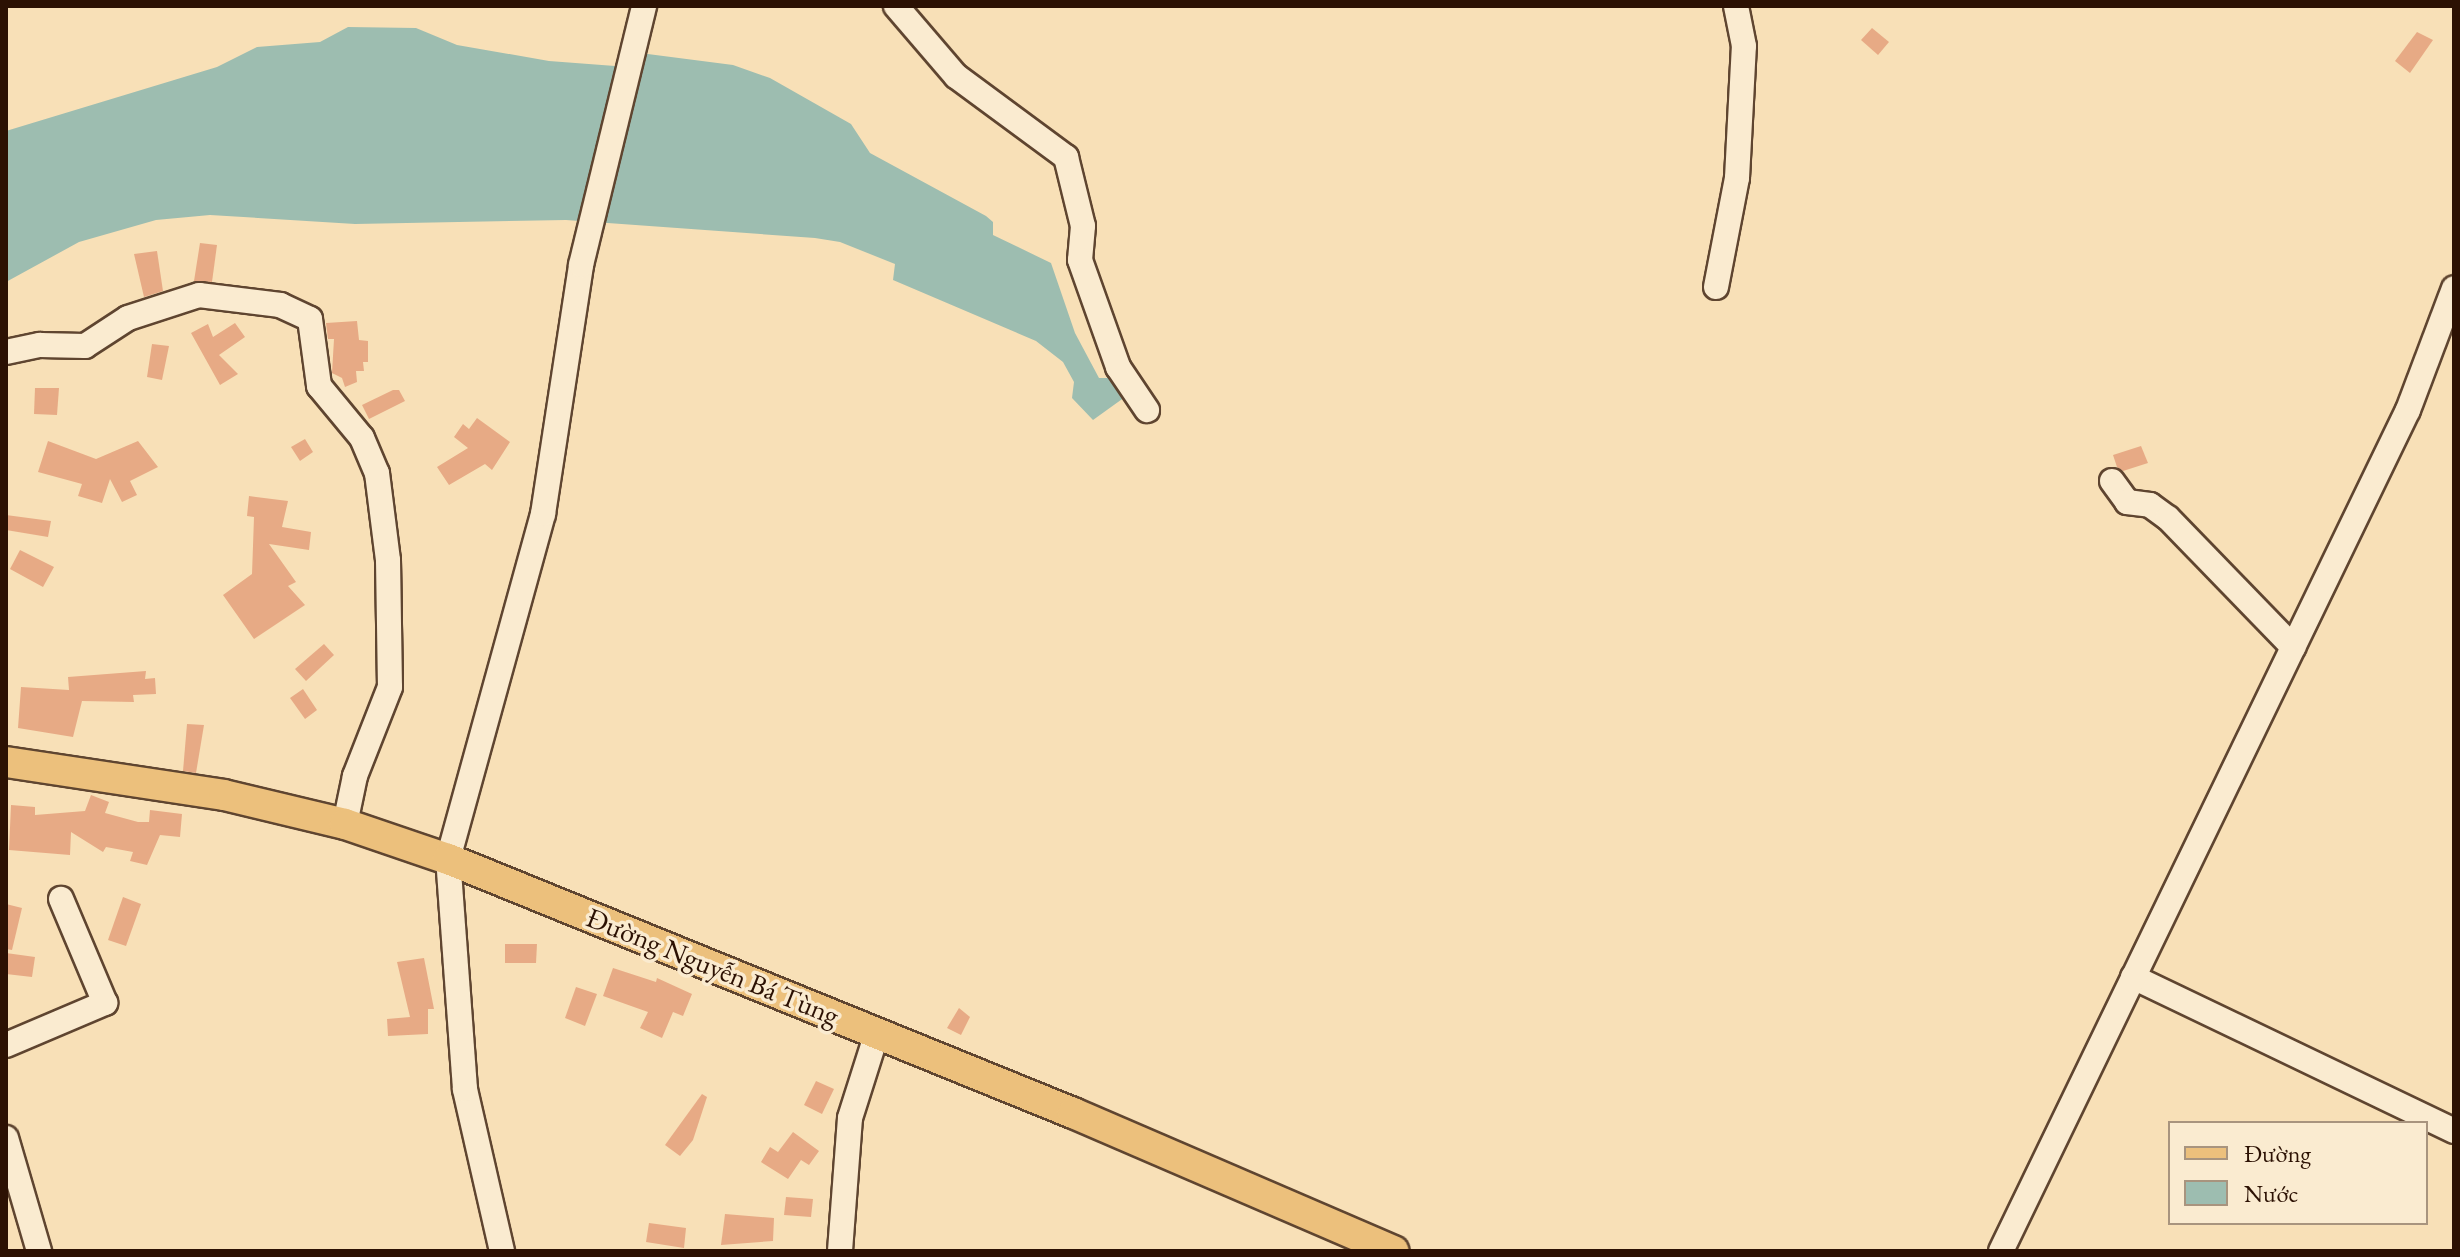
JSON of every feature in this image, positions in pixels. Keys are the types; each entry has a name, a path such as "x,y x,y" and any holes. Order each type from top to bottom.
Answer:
{"main road":[{"name":"Đường Nguyễn Bá Tùng","path":"6,762 224,795 345,824 448,859 884,1036 1394,1251"}],"street":[{"path":"896,6 956,76 1066,157 1083,226 1080,260 1118,367 1147,410"},
{"path":"1716,287 1736,187 1744,46 1736,6"},
{"path":"502,1251 465,1089 448,859 543,514 581,265 642,16"},
{"path":"2001,1251 2408,410 2454,288"},
{"path":"6,352 40,345 85,346 128,318 199,295 280,305 310,319 319,386 362,438 377,473 388,560 390,687 355,776 345,824"},
{"path":"2112,481 2127,502 2150,505 2168,518 2293,647"},
{"path":"6,1045 105,1003 61,899"},
{"path":"2133,977 2454,1131"},
{"path":"840,1251 850,1118 884,1036"},
{"path":"6,1138 39,1251"}],"water":[{"path":"348,27 416,28 457,45 549,61 615,66 640,53 733,65 770,78 851,124 870,153 986,216 993,222 993,235 1051,263 1075,333 1099,378 1112,378 1125,397 1093,420 1072,398 1074,382 1063,362 1036,341 893,280 895,264 840,242 815,238 566,220 355,224 210,215 156,220 79,242 6,282 6,131 217,67 257,47 320,42"}],"building":[{"path":"1872,28 1889,42 1878,55 1861,40"},
{"path":"2417,32 2433,40 2410,73 2395,61"},
{"path":"200,243 217,245 212,282 194,281"},
{"path":"157,251 163,291 144,297 134,254"},
{"path":"357,321 359,340 368,341 368,362 363,362 364,371 356,371 357,382 345,387 342,378 332,373 334,339 328,339 326,323"},
{"path":"235,323 245,337 219,355 238,374 220,385 191,333 208,324 213,337"},
{"path":"152,344 169,346 162,380 147,377"},
{"path":"35,388 59,388 57,415 34,414"},
{"path":"399,390 405,401 369,419 362,405"},
{"path":"477,418 510,442 492,470 485,464 449,485 437,467 468,448 454,437 463,424 469,429"},
{"path":"305,439 313,452 300,461 291,447"},
{"path":"48,441 96,459 138,441 158,467 130,481 137,495 122,502 110,479 102,503 78,496 82,484 38,472"},
{"path":"2141,446 2148,463 2123,471 2117,467 2113,455"},
{"path":"249,496 288,501 282,527 311,532 309,550 269,544 296,582 288,586 305,605 254,639 223,595 252,574 254,517 247,516"},
{"path":"6,515 51,521 48,537 6,530"},
{"path":"20,550 54,567 43,587 10,569"},
{"path":"324,644 334,655 306,681 295,669"},
{"path":"146,671 145,679 155,678 156,694 133,695 134,702 82,701 73,737 18,728 21,687 69,690 68,677"},
{"path":"303,689 317,710 305,719 290,698"},
{"path":"187,724 204,725 196,773 183,771"},
{"path":"91,795 109,802 105,813 138,822 149,822 150,810 182,814 180,837 160,835 147,865 130,861 133,852 106,847 103,852 71,832 70,855 9,850 11,805 35,807 35,815 85,811"},
{"path":"123,897 141,904 126,946 108,940"},
{"path":"6,904 22,908 12,950 6,949"},
{"path":"505,944 537,944 536,963 505,963"},
{"path":"6,953 35,957 32,977 6,974"},
{"path":"424,958 434,1009 428,1009 428,1034 388,1036 387,1019 410,1017 397,962"},
{"path":"613,968 656,982 657,978 692,994 683,1016 673,1012 662,1038 640,1028 648,1012 603,996"},
{"path":"576,987 597,994 585,1026 565,1018"},
{"path":"959,1008 970,1017 961,1035 947,1028"},
{"path":"816,1081 834,1089 822,1114 804,1105"},
{"path":"702,1094 707,1097 693,1140 680,1156 665,1145"},
{"path":"793,1132 819,1151 809,1165 801,1160 788,1179 761,1162 770,1147 778,1152"},
{"path":"786,1197 813,1199 811,1217 784,1215"},
{"path":"725,1214 774,1218 773,1241 721,1245"},
{"path":"649,1223 686,1228 684,1248 646,1242"}]}
